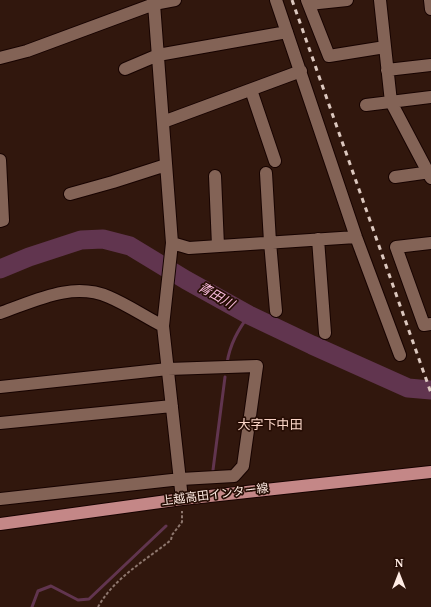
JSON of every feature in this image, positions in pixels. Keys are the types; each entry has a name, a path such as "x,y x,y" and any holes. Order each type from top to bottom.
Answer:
{"main road":[{"name":"上越高田インター線","path":"0,524 182,499 431,472"}],"street":[{"path":"0,58 27,51 153,2 174,0"},
{"path":"276,0 356,237 400,355"},
{"path":"347,0 308,2 329,56 385,47"},
{"path":"380,0 384,20 385,47 391,102 430,174 395,177"},
{"path":"430,0 430,9"},
{"path":"153,2 163,122 171,249 163,326 182,499"},
{"path":"125,69 158,55 287,32"},
{"path":"388,70 431,66"},
{"path":"163,122 301,71"},
{"path":"250,90 275,161"},
{"path":"366,105 431,97"},
{"path":"0,160 3,220 0,221"},
{"path":"70,194 166,165"},
{"path":"266,173 276,311"},
{"path":"215,176 218,246"},
{"path":"171,249 356,237"},
{"path":"318,239 325,333"},
{"path":"431,243 396,247 424,325 431,324"},
{"path":"0,313 54,294 70,291 84,291 108,297 163,326"},
{"path":"0,387 168,369 257,366 243,466 234,476 181,479 0,499"},
{"path":"0,423 172,406"}],"path":[{"path":"98,607 101,601 116,584 171,540 172,535 182,522 182,499"}],"waterway":[{"name":"青田川","path":"0,269 29,257 81,240 103,239 130,246 186,280 249,315 408,388 431,390"},
{"path":"227,363 235,338 249,315"},
{"path":"213,470 225,377"},
{"path":"32,607 38,591 51,586 78,600 89,599 166,526"}],"railway":[{"path":"292,0 431,393"}],"district":[{"name":"大字下中田","path":"270,425"}]}
